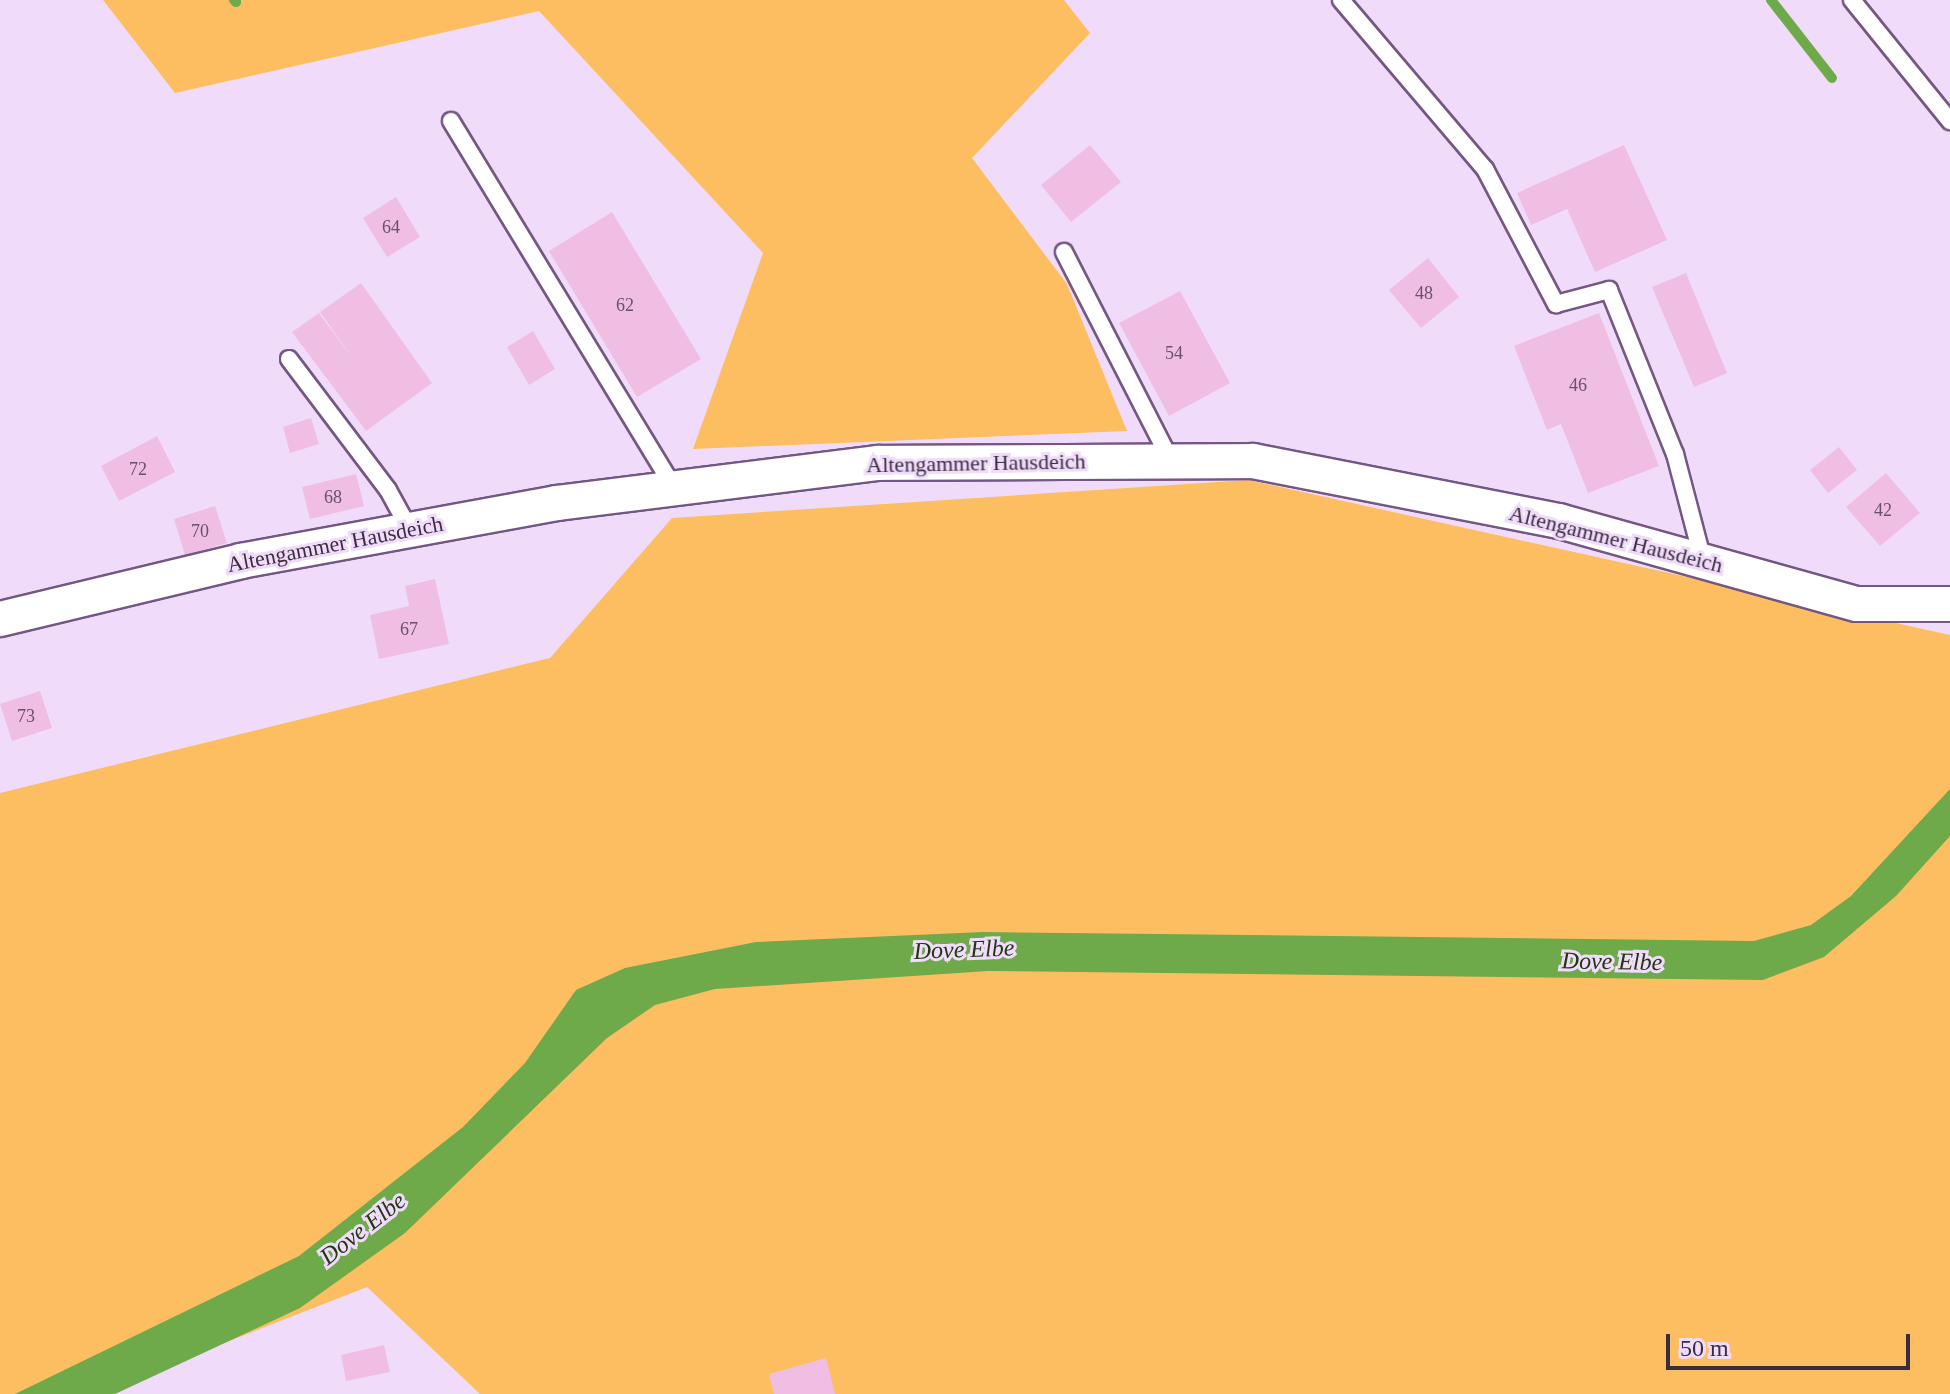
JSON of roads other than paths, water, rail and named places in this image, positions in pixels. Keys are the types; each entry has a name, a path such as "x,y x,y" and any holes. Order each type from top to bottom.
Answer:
{"street":[{"name":"Altengammer Hausdeich","path":"0,619 241,561 410,530 674,488 878,463 1253,461 1559,521 1857,604 1950,604"}],"lane":[{"path":"1341,0 1485,169 1556,304 1609,290 1675,454 1703,561"},
{"path":"1852,0 1950,121"},
{"path":"451,121 674,488"},
{"path":"1064,252 1171,461"},
{"path":"289,359 388,490 410,530"}],"water":[{"name":"Dove Elbe","path":"1950,789 1950,836 1896,896 1824,957 1763,980 988,971 715,989 655,1005 607,1038 405,1233 300,1308 115,1394 15,1394 299,1256 463,1127 525,1063 576,990 625,968 756,942 983,932 1754,941 1811,925 1851,896"}],"waterway":[{"path":"1771,0 1832,78"}]}
